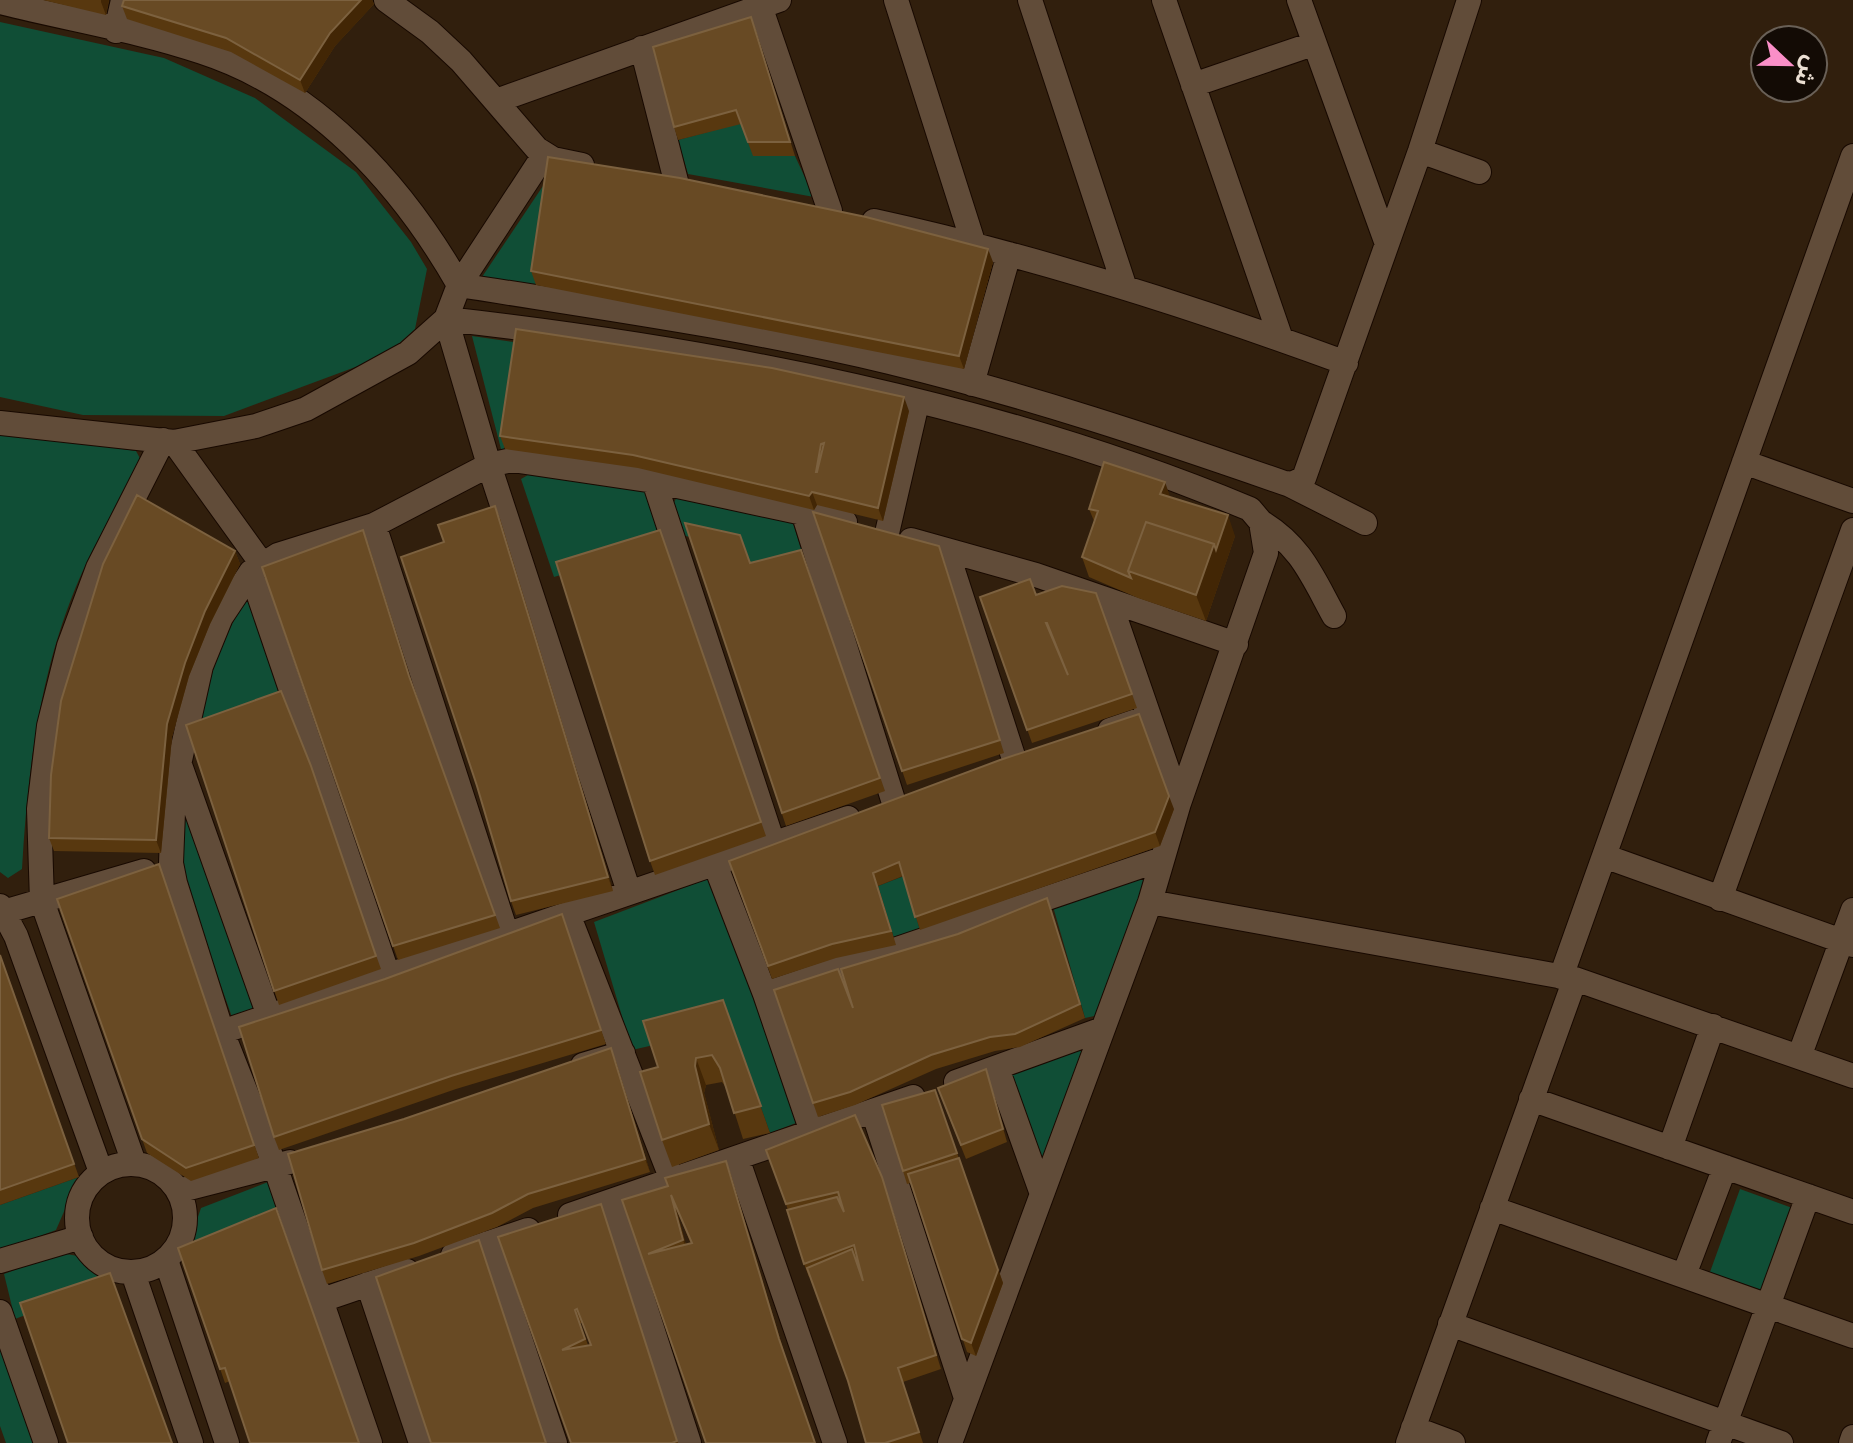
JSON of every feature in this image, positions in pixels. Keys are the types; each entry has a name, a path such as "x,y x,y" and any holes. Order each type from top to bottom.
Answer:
{"street":[{"path":"116,31 123,0"},
{"path":"896,0 973,242"},
{"path":"1030,0 1124,285"},
{"path":"1164,0 1281,339"},
{"path":"1299,0 1387,244"},
{"path":"0,2 204,52 270,85 319,117 363,156 412,211 459,285 736,329 845,352 1089,417 1294,485 1304,478 1346,363 1469,0"},
{"path":"395,2 451,51 499,100 544,155 562,162 605,169"},
{"path":"499,100 770,3 830,211"},
{"path":"1193,85 1313,44"},
{"path":"642,48 676,181"},
{"path":"1420,151 1479,172"},
{"path":"0,423 169,441 256,426 306,409 408,353 446,319 459,285 544,155"},
{"path":"1453,1443 1410,1436 1531,1099 1604,856 1744,462 1843,216 1853,156"},
{"path":"647,176 704,187"},
{"path":"803,206 973,242 1124,285 1346,363"},
{"path":"972,384 1009,254"},
{"path":"446,319 576,334 840,382 1083,447 1255,515 1299,551 1334,616"},
{"path":"446,319 489,465 629,892"},
{"path":"840,382 845,352"},
{"path":"887,533 917,403"},
{"path":"169,441 256,568 388,975"},
{"path":"134,1163 42,901 39,809 57,685 98,568 169,441"},
{"path":"370,1443 275,1166 222,1032 171,863 178,761 210,641 256,568 278,555 374,525 489,465 525,460 654,481 887,533 1036,575 1236,644"},
{"path":"1744,462 1853,501"},
{"path":"950,1443 1100,1030 1150,902 1179,803 1266,553 1267,542 1255,515 1262,475"},
{"path":"654,481 773,843"},
{"path":"1286,483 1365,523"},
{"path":"803,512 879,808"},
{"path":"374,525 507,935"},
{"path":"1720,899 1853,530"},
{"path":"947,552 1007,765 1044,752"},
{"path":"1110,603 1179,803"},
{"path":"1089,737 1148,717"},
{"path":"178,761 269,1016"},
{"path":"222,1032 924,793"},
{"path":"1604,856 1847,943"},
{"path":"765,994 1162,859"},
{"path":"101,1172 1,910 171,863"},
{"path":"715,864 765,994 812,1132"},
{"path":"1150,902 1568,978 1853,1076"},
{"path":"1799,1057 1847,943 1853,910"},
{"path":"568,914 672,1180"},
{"path":"1670,1148 1713,1026"},
{"path":"322,1300 1100,1030"},
{"path":"562,1072 623,1053"},
{"path":"997,1068 1042,1194"},
{"path":"1531,1099 1853,1212"},
{"path":"873,1111 966,1398"},
{"path":"178,1191 320,1152"},
{"path":"737,1158 835,1443"},
{"path":"134,1163 154,1168 178,1191 184,1209 185,1227 178,1245 166,1260 151,1269 133,1273 102,1265 90,1255 81,1237 77,1211 81,1196 101,1172 134,1163"},
{"path":"1684,1275 1725,1167"},
{"path":"1722,1433 1808,1196"},
{"path":"611,1201 689,1443"},
{"path":"1492,1208 1853,1336"},
{"path":"0,1261 81,1237"},
{"path":"488,1243 555,1443"},
{"path":"166,1260 227,1443"},
{"path":"133,1273 191,1443"},
{"path":"368,1284 421,1443"},
{"path":"0,1312 46,1443"},
{"path":"1450,1324 1722,1433 1781,1443"}],"green space":[{"path":"0,22 164,58 255,98 356,172 411,242 427,269 415,329 385,356 224,416 83,415 0,397"},
{"path":"741,123 795,156 814,197 688,174 678,140"},
{"path":"553,171 536,285 482,277"},
{"path":"472,336 521,343 503,457"},
{"path":"0,431 136,451 142,462 86,564 58,637 39,713 28,791 22,869 8,878 0,872"},
{"path":"533,472 646,492 665,544 554,577 521,479"},
{"path":"677,497 792,520 806,564 755,577 745,549 681,535 673,504"},
{"path":"249,591 286,705 191,739 221,646"},
{"path":"185,793 267,1004 233,1020 184,880 180,848"},
{"path":"1142,874 1149,883 1099,1015 1085,1018 1052,903"},
{"path":"715,876 796,1123 770,1133 732,1027 632,1050 594,922"},
{"path":"904,876 920,930 896,945 878,886"},
{"path":"1082,1046 1088,1057 1048,1166 1038,1167 1006,1074"},
{"path":"79,1177 56,1230 0,1251 0,1205"},
{"path":"268,1182 281,1222 183,1261 201,1208"},
{"path":"1740,1189 1795,1209 1764,1291 1710,1272"},
{"path":"60,1253 78,1256 114,1281 15,1319 4,1274"},
{"path":"0,1334 37,1443 6,1443 0,1426"}],"building":[{"path":"124,0 361,0 330,33 300,80 226,38 122,6"},
{"path":"751,17 790,142 748,142 736,110 674,127 653,47"},
{"path":"548,157 680,178 866,217 988,249 959,356 531,271"},
{"path":"516,329 772,368 904,397 878,508 812,492 809,496 633,455 500,436","holes":["824,443 817,472 821,444"]},
{"path":"1104,462 1165,482 1160,494 1228,515 1216,550 1214,544 1146,522 1128,571 1131,578 1082,557 1098,511 1089,509"},
{"path":"137,495 235,551 205,611 167,724 156,840 49,838 51,775 61,701 103,564"},
{"path":"495,506 608,877 511,901 477,786 401,557 444,542 438,525"},
{"path":"813,512 939,546 1000,740 902,771"},
{"path":"1146,522 1214,544 1196,595 1128,571"},
{"path":"685,523 740,535 750,563 801,550 880,778 782,813"},
{"path":"363,530 409,676 495,915 393,946 262,567"},
{"path":"660,530 761,822 650,861 556,562"},
{"path":"1030,579 1036,595 1062,586 1096,593 1132,694 1027,730 980,597"},
{"path":"281,691 311,766 376,956 274,991 186,725"},
{"path":"1139,714 1169,796 1155,832 915,917 899,862 873,873 891,931 832,944 768,966 729,861 1000,760"},
{"path":"159,864 254,1145 186,1168 142,1139 57,899"},
{"path":"1047,898 1080,1004 1015,1034 990,1037 931,1055 850,1092 813,1103 774,990 838,969 853,1008 841,969 958,934"},
{"path":"562,914 601,1030 451,1076 274,1137 239,1027 385,979"},
{"path":"0,955 74,1164 0,1190"},
{"path":"723,1000 761,1106 734,1113 720,1068 712,1055 696,1058 695,1066 709,1124 662,1140 640,1072 658,1067 643,1021"},
{"path":"611,1048 645,1159 528,1194 492,1213 414,1243 322,1270 288,1154 404,1119"},
{"path":"986,1069 1003,1129 961,1145 938,1088"},
{"path":"935,1090 957,1153 903,1171 882,1105"},
{"path":"855,1115 882,1177 936,1355 898,1368 919,1432 885,1443 866,1443 848,1381 807,1268 852,1249 863,1281 854,1245 804,1264 787,1210 837,1197 844,1212 838,1192 786,1204 766,1150"},
{"path":"959,1158 998,1270 971,1343 962,1339 908,1174"},
{"path":"726,1161 779,1339 815,1443 706,1443 622,1200 668,1186 665,1178","holes":["671,1195 692,1243 648,1254 683,1240"]},
{"path":"601,1204 677,1441 571,1443 498,1237","holes":["577,1309 591,1345 562,1350 585,1339"]},
{"path":"276,1208 359,1443 250,1443 225,1368 220,1369 178,1248"},
{"path":"479,1240 546,1443 431,1443 376,1277"},
{"path":"110,1273 172,1443 68,1443 20,1303"}]}
